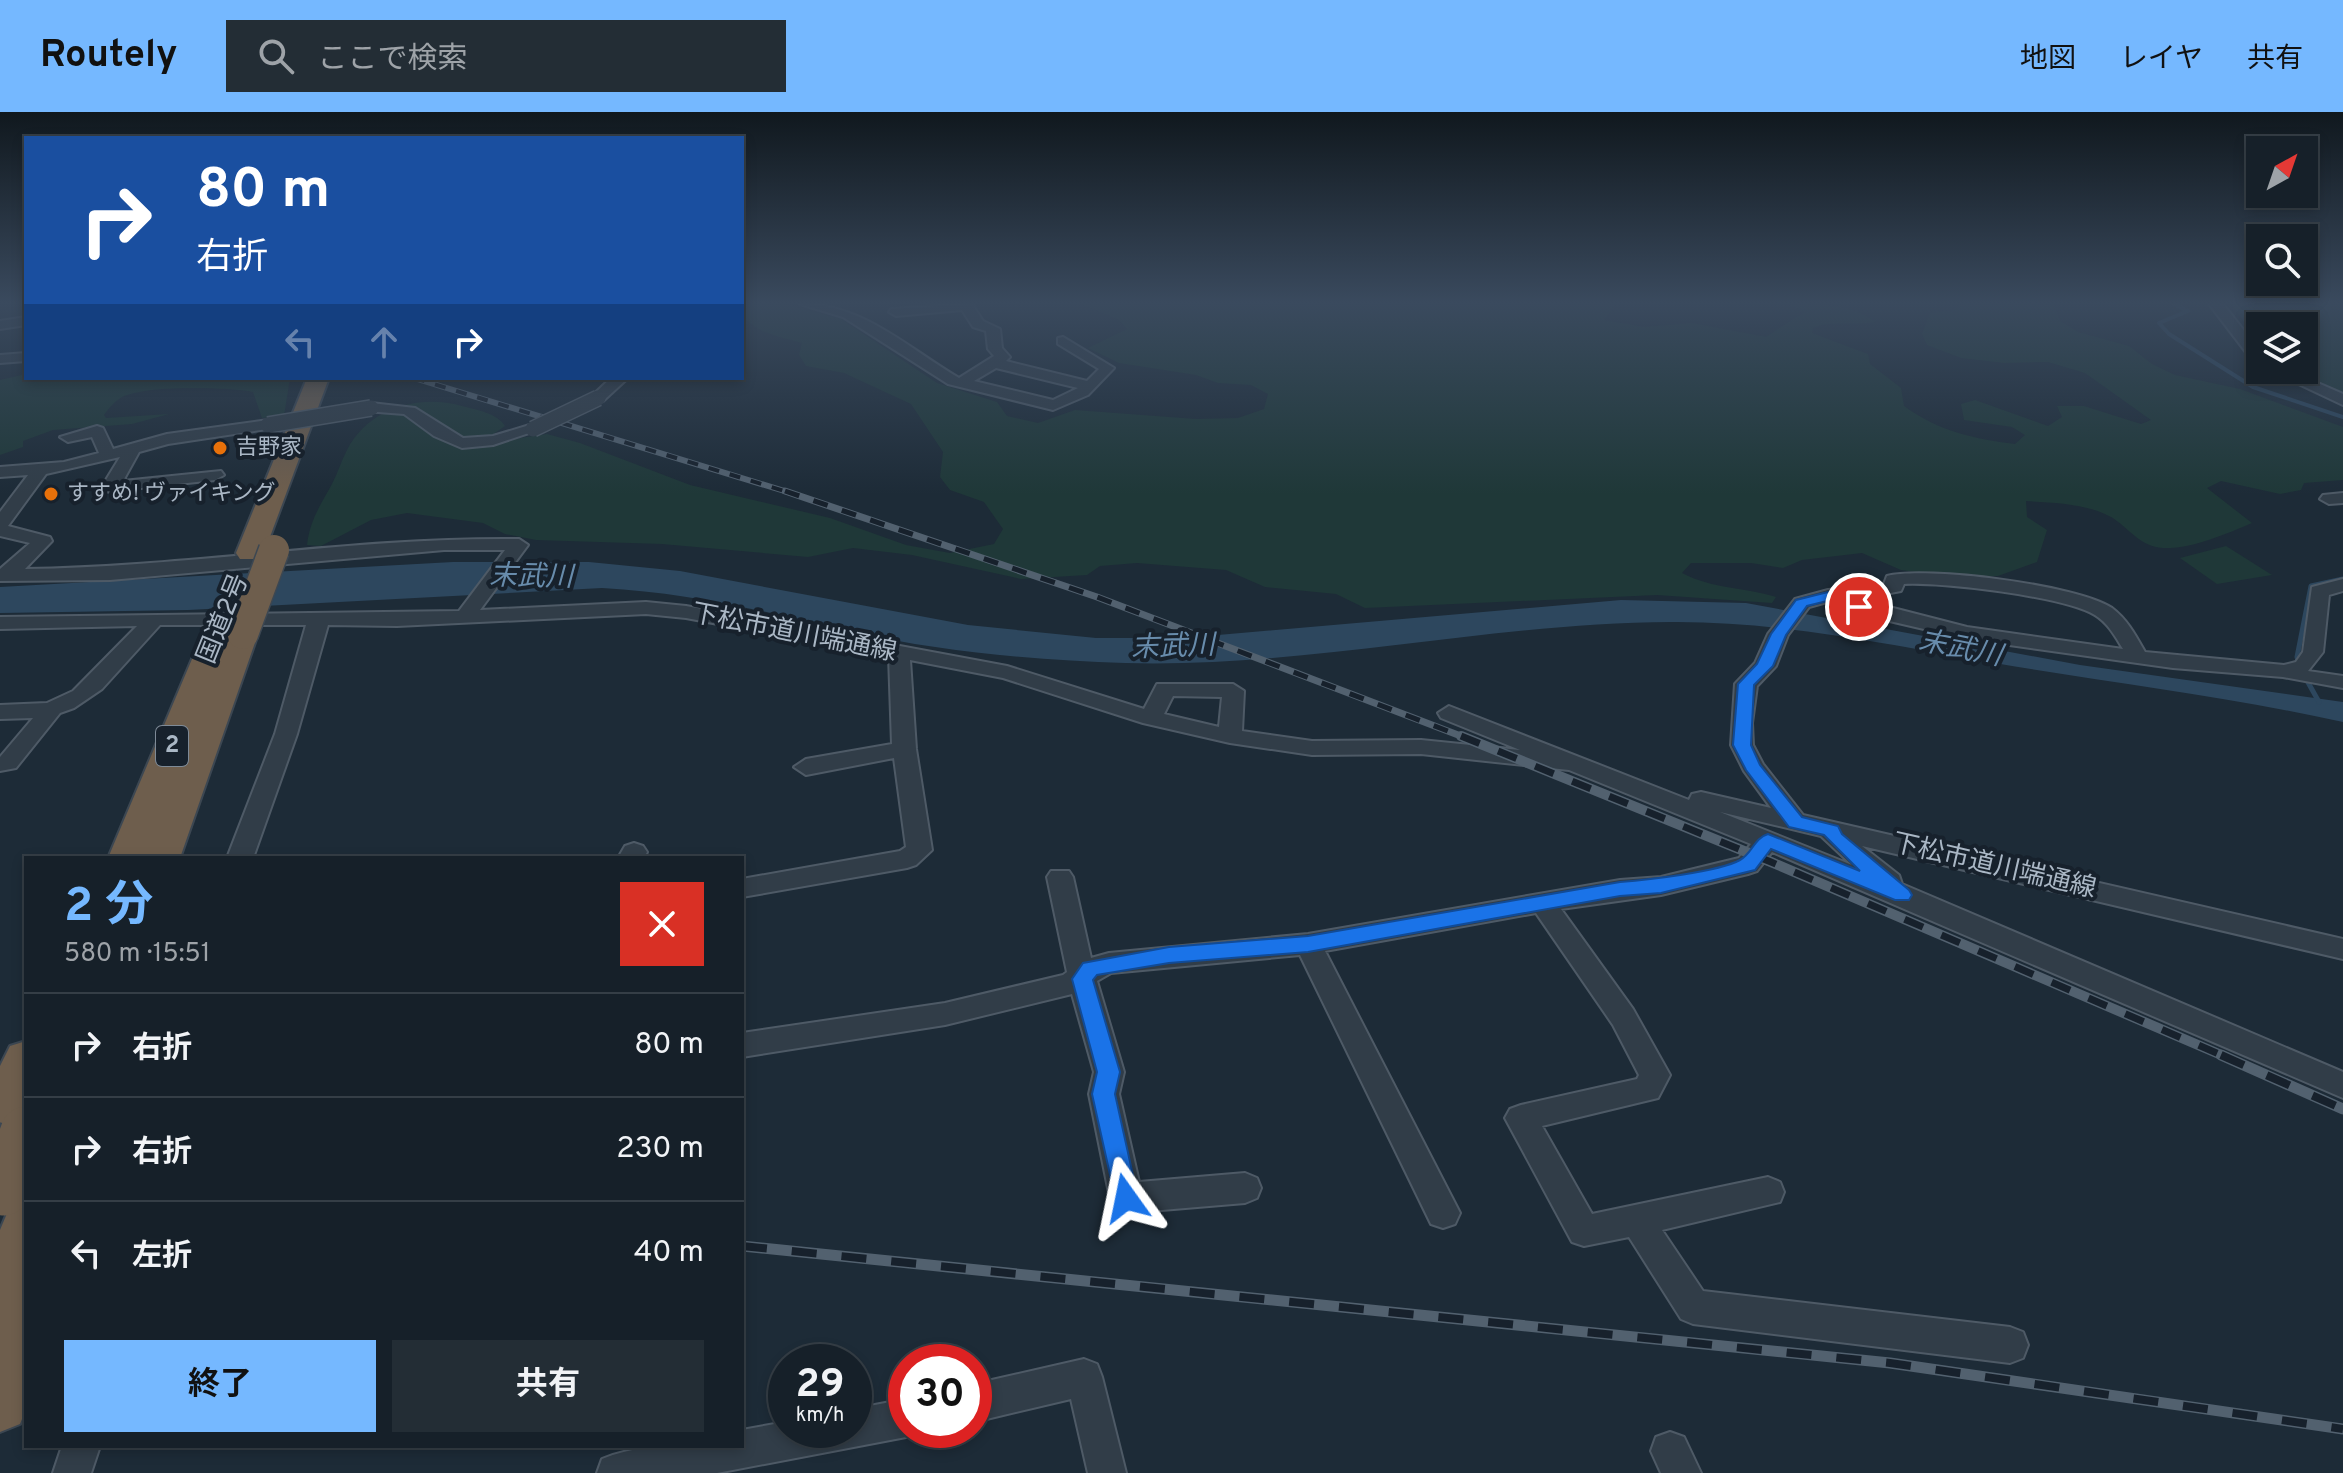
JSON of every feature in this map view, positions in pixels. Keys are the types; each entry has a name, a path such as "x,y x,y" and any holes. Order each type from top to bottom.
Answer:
{"highway":[{"name":"国道2号","path":"162,856 231,634 262,552 317,380"},
{"name":"国道2号","path":"262,552 337,380"},
{"name":"国道2号","path":"128,856 231,634"},
{"path":"0,1113 24,1063"},
{"path":"0,1300 10,1206 24,1141"},
{"path":"0,1404 24,1330"}],"street":[{"path":"936,368 961,383 1053,405 1061,404 1089,386 1106,368"},
{"path":"961,383 987,368"},
{"path":"1013,368 1089,386"},
{"path":"0,472 39,472 167,439 371,408 405,406 459,442 510,436 533,429 598,398 618,380"},
{"path":"2307,384 2343,400"},
{"path":"68,437 97,431 108,455"},
{"path":"129,449 131,452 110,488 215,475"},
{"path":"4,575 43,541 0,527 39,472"},
{"path":"4,575 110,574 444,544 519,545 468,612"},
{"path":"1795,822 1752,766 1742,745 1746,684 1765,666 1778,634 1802,603 1828,596 1880,592 1894,587 1894,580 1908,578 2064,597 2100,609 2118,623 2138,657"},
{"path":"2297,675 2313,652 2319,591 2343,585"},
{"path":"1828,596 1875,612 1967,633 2343,682"},
{"name":"下松市道川端通線","path":"0,623 154,620 320,622 468,612 646,608 686,612 1035,679 1151,718 1230,736 1312,748 1421,747 1576,763"},
{"path":"0,712 52,709 77,697 101,678 154,620"},
{"path":"241,856 286,734 314,629 320,622"},
{"path":"744,888 907,859 919,850 904,749 899,655"},
{"path":"1151,718 1165,689 1233,691 1230,736"},
{"path":"0,764 8,763 21,750 52,709"},
{"path":"1449,713 1902,895 2343,1085"},
{"path":"806,767 904,749"},
{"name":"下松市道川端通線","path":"1644,789 2343,949"},
{"path":"1832,831 1834,837 1902,895"},
{"path":"744,1045 945,1014 1082,979 1090,968 1109,963 1308,944 1661,886 1748,865 1768,840"},
{"path":"1060,877 1082,979 1109,1072 1104,1094 1126,1198 1245,1188"},
{"path":"1543,903 1623,1017 1655,1075 1647,1089 1521,1118 1584,1231 1768,1192"},
{"path":"1308,944 1443,1213"},
{"path":"1638,1222 1693,1307 2010,1345"},
{"path":"992,1399 1084,1377 1107,1473"},
{"path":"616,1473 768,1444"},
{"path":"72,1473 80,1448"}],"green space":[{"path":"814,368 914,368 937,383 997,402 1007,416 1038,423 1075,410 1196,419 1238,418 1264,409 1268,394 1251,385 1218,383 1196,375 1148,368 1875,368 1901,388 1904,406 1917,415 1957,432 2015,444 2025,435 2012,427 1964,420 1961,404 1975,400 2048,426 2062,417 2057,406 2084,406 2141,424 2151,420 2085,373 2067,368 2159,368 2175,375 2240,389 2343,427 2343,480 2304,483 2301,490 2280,494 2221,481 2207,488 2252,523 2209,540 2174,548 2147,544 2111,517 2091,509 2026,501 2027,517 2047,530 2037,562 1998,576 1942,576 1901,570 1862,553 1802,560 1783,568 1751,563 1691,563 1682,573 1705,582 1776,597 1772,603 1657,595 1365,608 1336,594 1265,587 1226,570 1137,563 1100,566 1087,575 1021,579 912,555 853,548 808,557 662,544 536,540 505,534 483,523 407,513 371,520 321,546 307,545 316,513 356,436 381,414 429,402 462,406 492,415 505,426 492,435 500,441 547,434 580,443 690,485 830,518 906,545 950,553 994,544 1003,529 984,502 950,490 940,477 943,452 911,404 844,373"},
{"path":"2318,368 2343,368 2343,397 2316,384"},
{"path":"24,374 24,380 290,380 284,416 262,418 253,392 206,388 150,390 122,397 104,415 106,418 169,414 132,424 53,430 23,441 23,447 0,455 0,380"},
{"path":"2226,546 2272,575 2217,584 2180,558"}],"water":[{"name":"末武川","path":"453,562 589,562 680,571 968,625 1096,638 1184,638 1621,600 1746,603 2080,665 2343,702 2343,722 2219,698 1842,636 1714,623 1603,624 1262,659 1125,663 955,650 887,639 698,599 602,588 188,610 0,613 0,587"}],"waterway":[{"path":"2222,368 2253,387 2343,417"},
{"path":"2300,667 2297,657 2311,586 2343,579"},
{"path":"2305,677 2319,702"}],"railway":[{"path":"421,380 790,493"},
{"path":"785,491 790,493"},
{"path":"790,493 1097,597 1465,737"},
{"path":"1465,737 1771,862 2226,1057"},
{"path":"2221,1055 2343,1109"},
{"path":"0,1153 24,1158"},
{"path":"744,1246 1890,1363 2343,1429"}],"place":[{"name":"吉野家","path":"220,448"},
{"name":"すすめ! ヴァイキング","path":"51,494"}],"route":[{"path":"1126,1198 1104,1094 1109,1072 1082,979 1090,968 1169,955 1308,944 1620,889 1661,886 1748,865 1768,840 1902,895 1834,837 1832,831 1795,822 1792,814 1752,766 1742,745 1741,723 1746,684 1765,666 1778,634 1802,603 1828,596 1859,607"}]}
